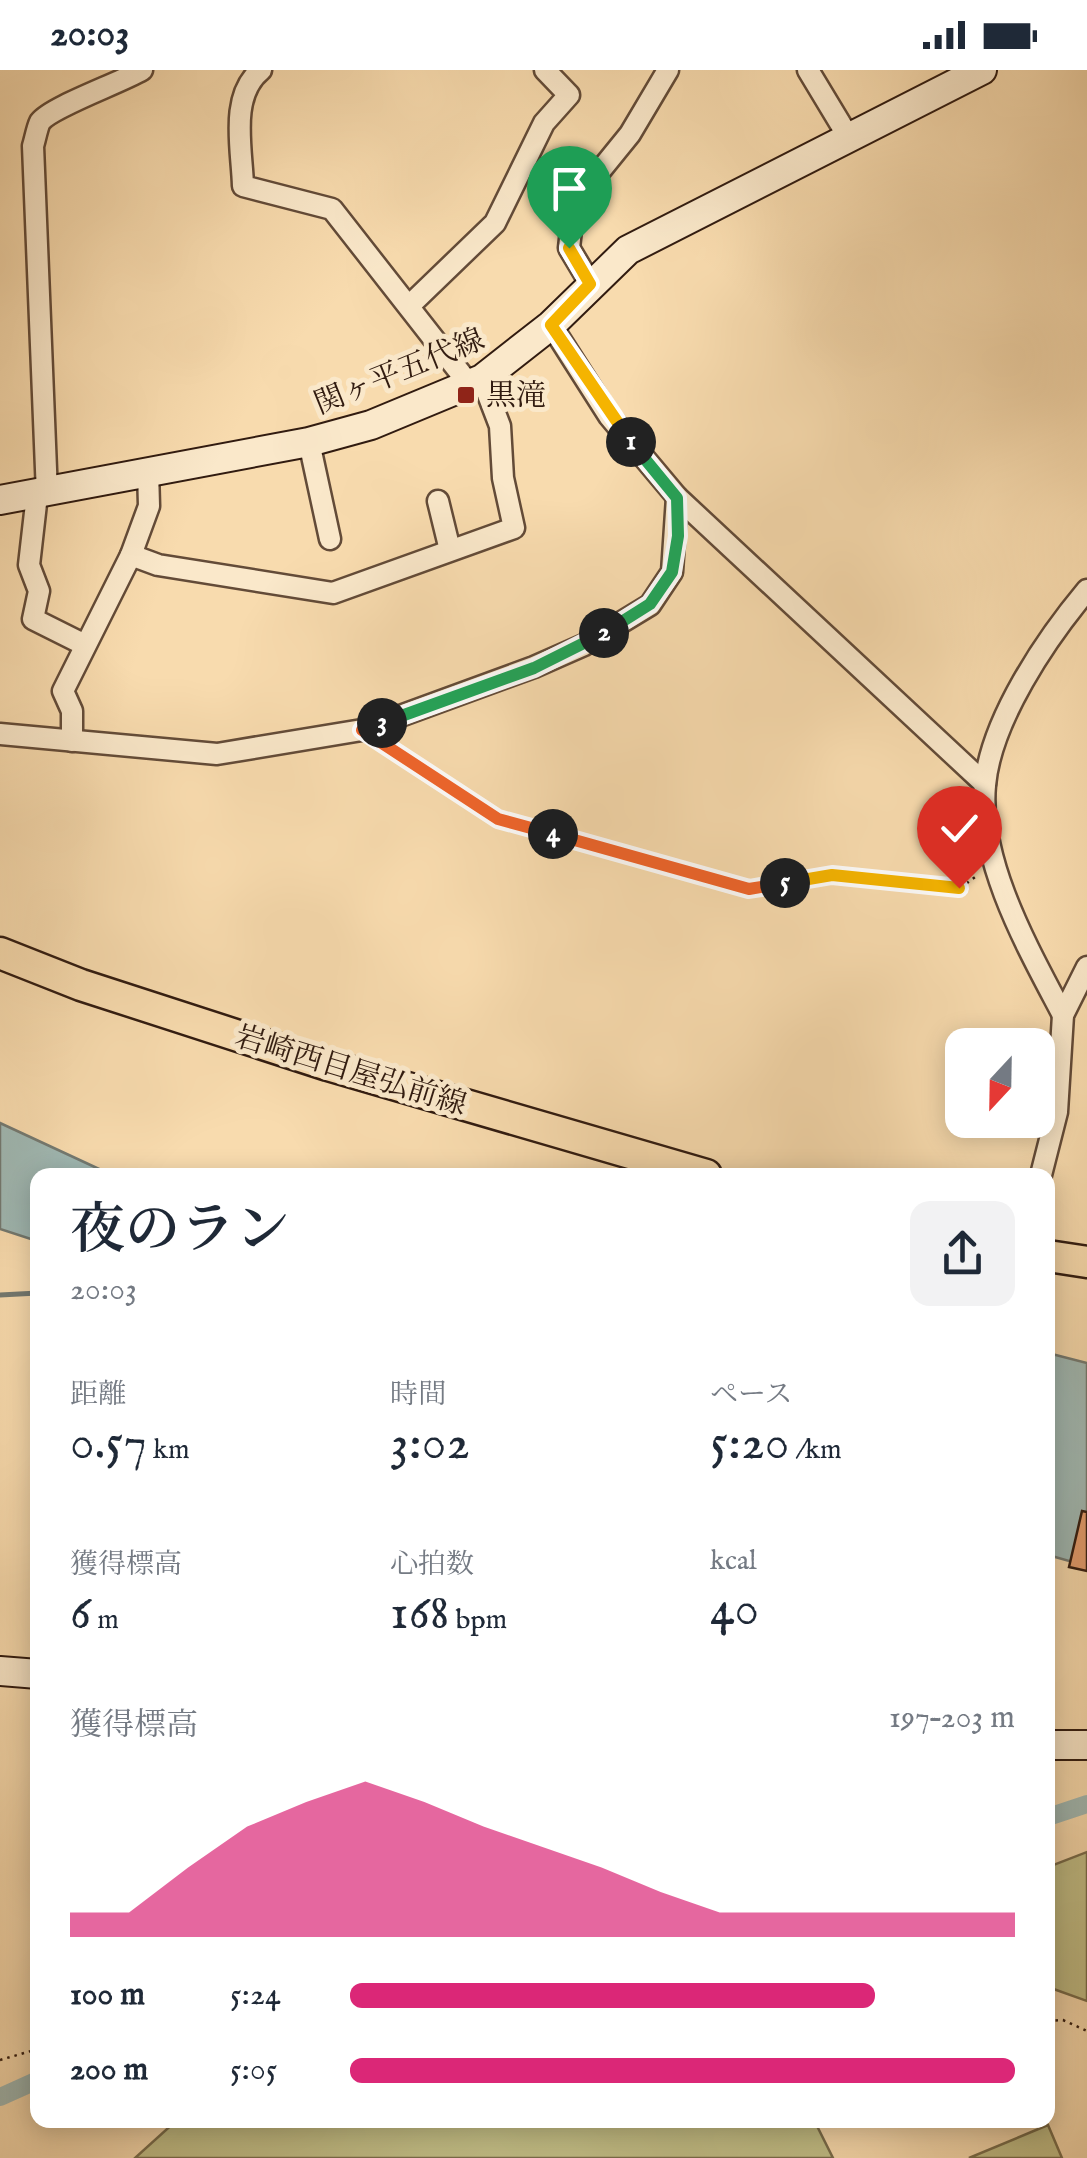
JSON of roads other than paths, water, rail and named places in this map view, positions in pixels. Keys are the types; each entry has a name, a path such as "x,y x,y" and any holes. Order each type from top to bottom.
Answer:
{"main road":[{"name":"関ヶ平五代線","path":"0,500 309,442 370,425 476,381 551,325 628,250 982,70"},
{"name":"岩崎西目屋弘前線","path":"0,953 82,985 328,1064 682,1168"},
{"path":"1055,1257 1087,1262"},
{"path":"0,1671 30,1673"},
{"path":"1055,1744 1087,1745"}],"street":[{"path":"84,644 34,619 40,591 30,565 42,494 33,146 40,122 66,104 108,90 142,70"},
{"path":"131,555 158,565 334,592 514,528 503,478 500,426 476,381 409,306 332,209 244,186 241,104 249,80 261,70"},
{"path":"409,306 495,223 544,123 569,95 545,70"},
{"path":"590,284 569,248 574,203 630,134 668,70"},
{"path":"808,70 849,138"},
{"path":"551,325 609,416 677,498 985,784"},
{"path":"309,442 330,539"},
{"path":"72,741 72,711 63,691 131,555 149,506 148,470"},
{"path":"0,734 218,754 362,730 534,668 584,645 650,604 672,572 677,498"},
{"path":"438,501 450,550"},
{"path":"1063,1015 1026,944 996,862 985,784 1004,721 1030,668 1087,590"},
{"path":"1043,1168 1055,1126 1063,1015 1087,967"}],"water":[{"path":"0,1123 97,1168 30,1168 30,1239 0,1229"},
{"path":"1055,1355 1087,1363 1087,1566 1055,1557"}],"waterway":[{"path":"0,1295 30,1293"},
{"path":"1055,1815 1087,1804"},
{"path":"0,2097 30,2084"}],"place":[{"name":"黒滝","path":"466,395"}]}
